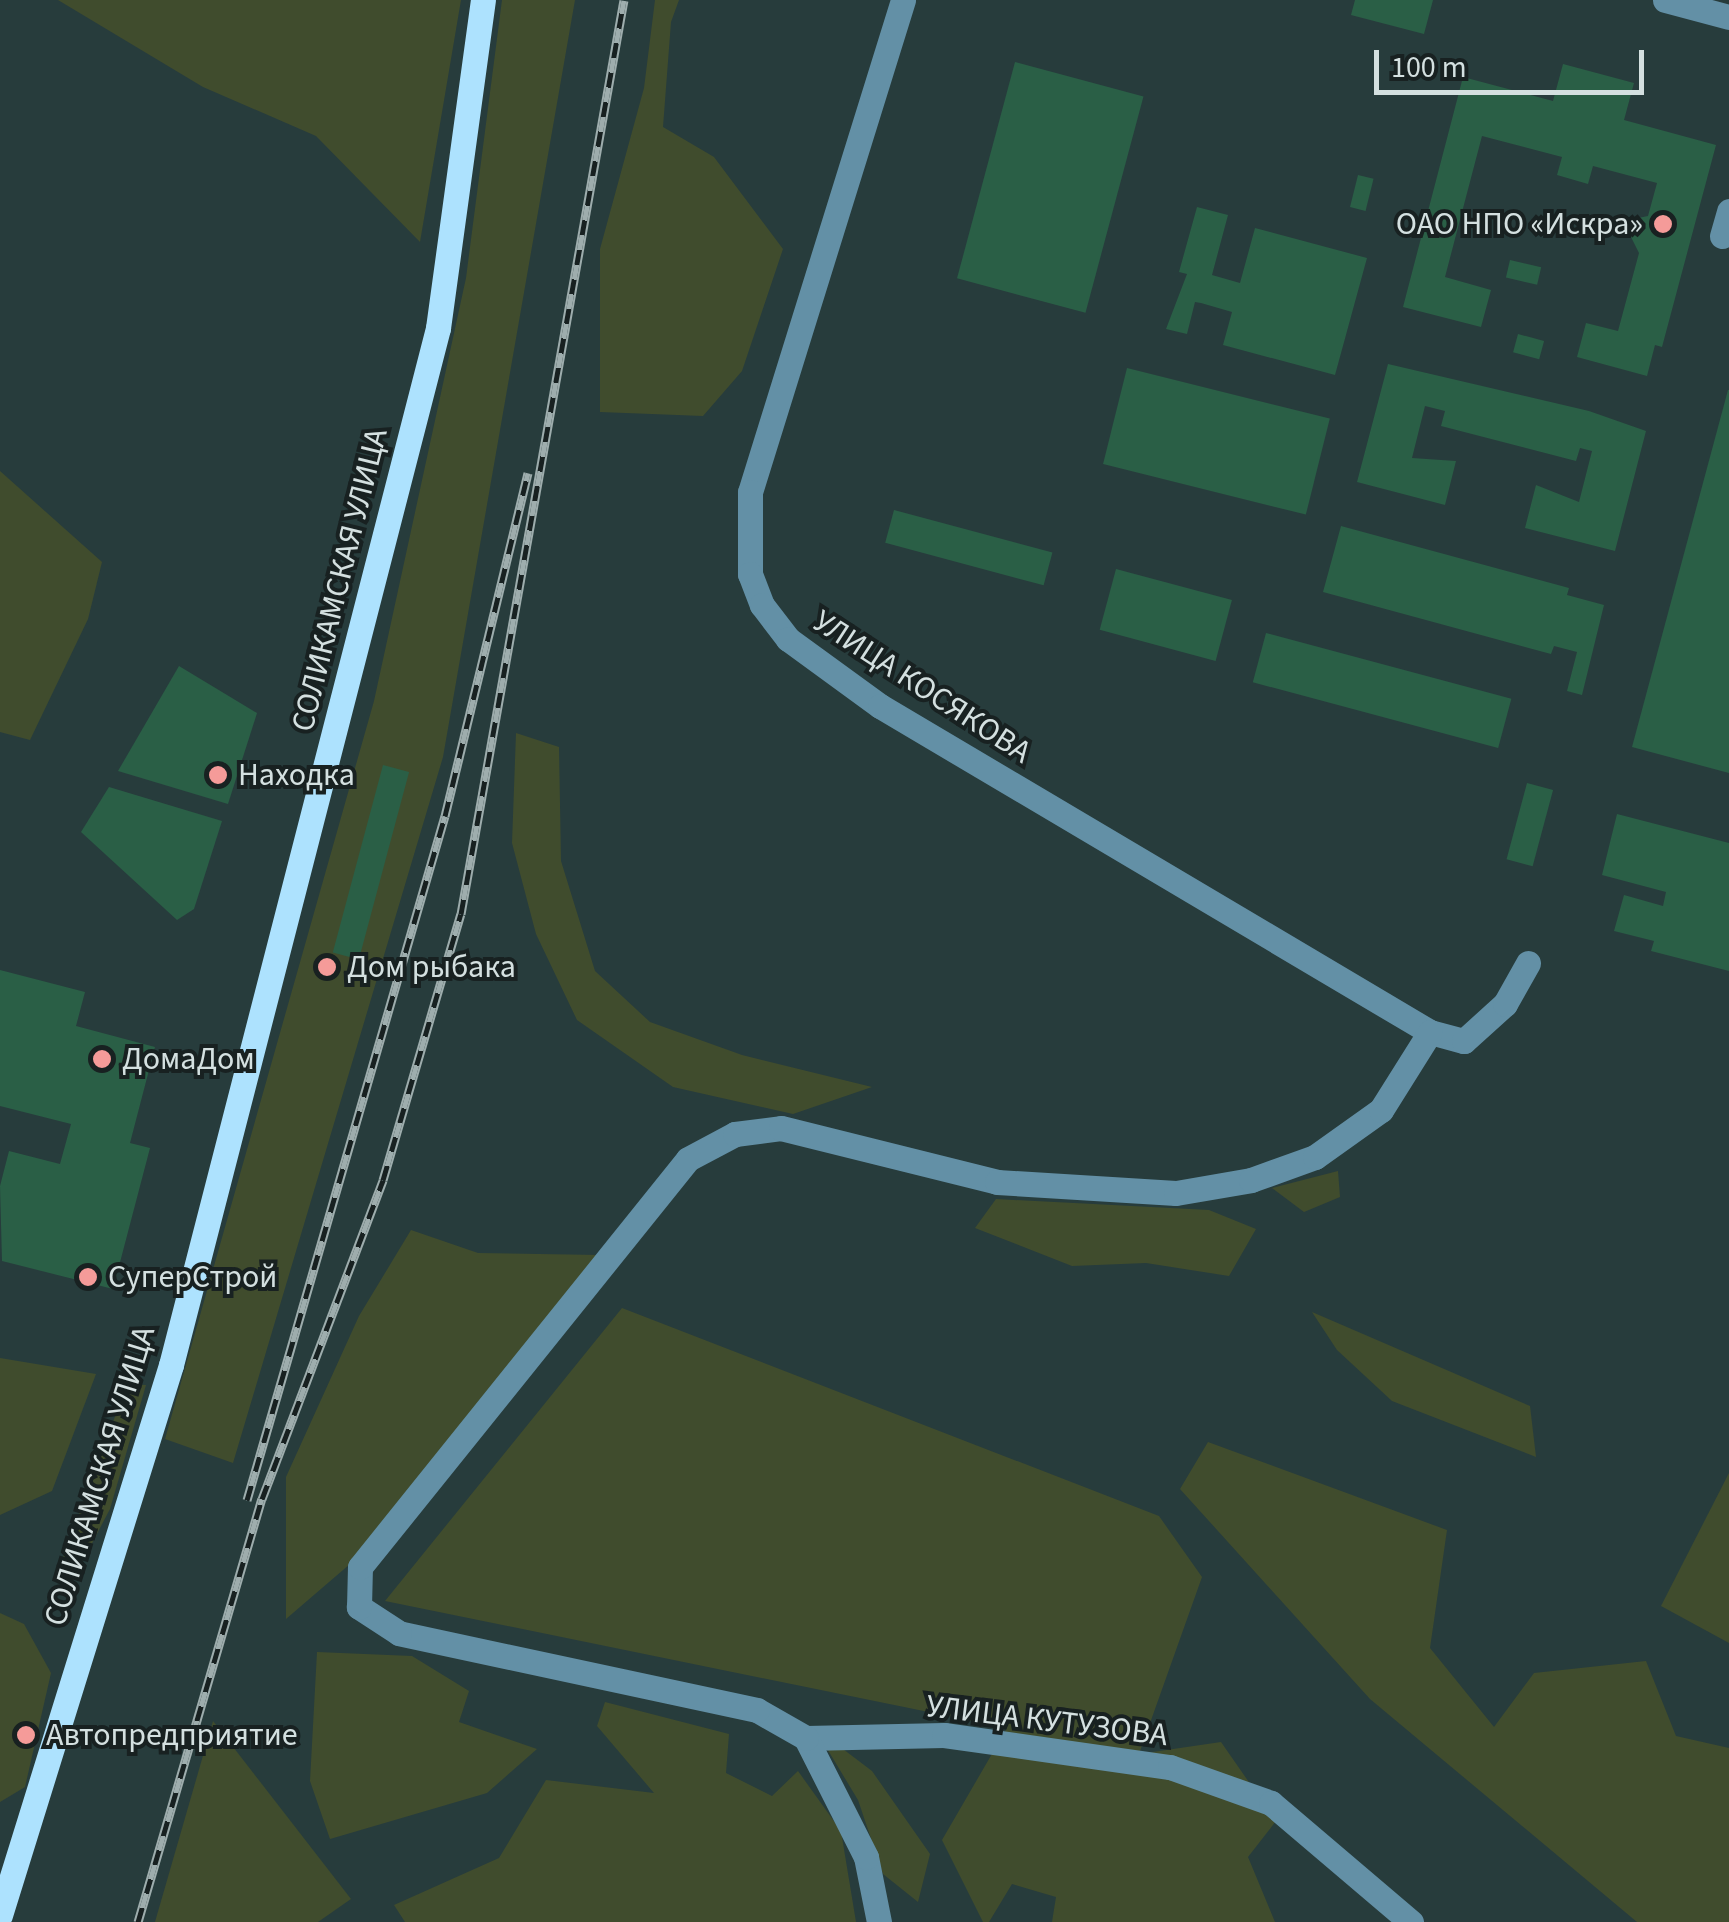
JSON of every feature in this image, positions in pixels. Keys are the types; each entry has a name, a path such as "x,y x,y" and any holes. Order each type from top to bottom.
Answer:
{"main road":[{"name":"СОЛИКАМСКАЯ УЛИЦА","path":"0,1915 172,1365 438,328 483,0"}],"street":[{"name":"УЛИЦА КОСЯКОВА","path":"904,0 750,492 750,574 762,605 788,639 880,706 1430,1032"},
{"path":"1665,0 1729,18"},
{"path":"879,1922 866,1857 806,1738 757,1710 398,1634 360,1607 360,1568 688,1158 734,1134 781,1128 997,1182 1176,1193 1252,1180 1314,1158 1382,1110 1430,1032 1464,1042 1505,1004 1528,963"},
{"name":"УЛИЦА КУТУЗОВА","path":"806,1738 944,1735 1170,1766 1271,1803 1411,1922"}],"green space":[{"path":"58,0 461,0 420,242 316,136 203,87"},
{"path":"502,0 575,0 443,757 233,1463 165,1439 374,701 466,278"},
{"path":"655,0 679,0 671,22 663,127 714,157 783,249 742,371 703,416 600,412 600,249 644,88"},
{"path":"0,471 102,562 88,619 30,740 0,732"},
{"path":"516,733 559,747 561,861 595,971 650,1022 742,1055 872,1087 793,1114 673,1087 577,1020 536,934 512,843"},
{"path":"1338,1171 1340,1197 1304,1212 1272,1188"},
{"path":"996,1199 1209,1210 1256,1229 1229,1276 1146,1263 1072,1266 975,1228"},
{"path":"411,1230 478,1253 600,1255 364,1552 286,1619 286,1477 359,1316"},
{"path":"622,1308 1159,1516 1202,1577 1139,1754 1221,1742 1276,1821 1248,1857 1275,1922 1052,1922 1056,1897 1012,1884 989,1922 983,1922 942,1840 1007,1728 385,1601"},
{"path":"1312,1312 1530,1406 1536,1457 1392,1401 1337,1350"},
{"path":"0,1358 96,1374 52,1491 0,1515"},
{"path":"127,1384 146,1385 110,1509 89,1549 62,1560"},
{"path":"1208,1442 1447,1530 1430,1648 1494,1727 1534,1673 1646,1661 1676,1736 1729,1748 1729,1922 1637,1922 1370,1699 1180,1489"},
{"path":"1729,1473 1729,1643 1661,1606"},
{"path":"0,1613 24,1624 51,1673 25,1787 0,1802"},
{"path":"317,1652 412,1656 469,1691 459,1722 537,1749 487,1793 330,1839 310,1781"},
{"path":"605,1702 729,1734 726,1773 772,1796 798,1771 841,1831 856,1922 405,1922 394,1905 499,1858 546,1780 654,1793 597,1726"},
{"path":"213,1721 351,1899 318,1922 155,1922"},
{"path":"814,1727 872,1771 930,1854 918,1902 883,1874 858,1800"}],"building":[{"path":"1355,0 1433,0 1424,34 1351,15"},
{"path":"1015,62 1143,96 1085,313 957,278"},
{"name":"ОАО НПО «Искра»","path":"1563,64 1634,83 1624,120 1716,145 1662,347 1655,345 1647,376 1577,357 1586,323 1618,331 1639,253 1627,229 1633,219 1648,216 1657,183 1593,166 1588,184 1557,175 1562,157 1482,136 1445,277 1491,290 1481,327 1403,307 1463,77 1553,101"},
{"path":"1358,175 1374,179 1366,211 1350,207"},
{"path":"1197,207 1228,215 1212,275 1240,283 1255,228 1367,258 1335,375 1223,345 1232,312 1201,303 1195,302 1187,334 1166,329 1187,274 1179,272"},
{"path":"1510,260 1541,267 1537,285 1506,278"},
{"path":"1518,334 1544,341 1539,359 1513,352"},
{"path":"1388,364 1589,411 1646,431 1615,551 1525,528 1536,485 1579,502 1592,451 1580,448 1576,461 1441,426 1445,411 1425,406 1412,458 1456,461 1445,505 1357,482"},
{"path":"1127,368 1330,419 1306,515 1103,464"},
{"path":"1729,390 1729,773 1632,747"},
{"path":"894,510 1052,552 1044,585 885,543"},
{"path":"1341,526 1569,588 1567,595 1604,605 1582,695 1567,691 1577,652 1554,646 1551,654 1323,592"},
{"path":"1116,569 1232,600 1216,661 1100,630"},
{"path":"1266,633 1511,699 1498,748 1253,682"},
{"path":"179,666 257,713 228,804 118,771"},
{"path":"383,765 409,772 359,959 333,952"},
{"path":"1527,783 1553,790 1533,866 1507,859"},
{"path":"109,787 222,821 194,909 177,920 81,832"},
{"path":"1617,814 1729,843 1729,971 1651,951 1654,941 1614,931 1624,895 1663,906 1666,892 1602,875"},
{"path":"0,970 85,992 76,1026 155,1047 130,1143 150,1148 113,1289 2,1261 0,1186 9,1151 60,1164 71,1124 0,1106"}],"railway":[{"path":"138,1922 262,1499 383,1180 461,914 624,0"},
{"path":"247,1500 445,816 528,473"}],"place":[{"name":"ОАО НПО «Искра»","path":"1663,224"},
{"name":"Находка","path":"218,775"},
{"name":"Дом рыбака","path":"327,967"},
{"name":"ДомаДом","path":"102,1059"},
{"name":"СуперСтрой","path":"88,1277"},
{"name":"Автопредприятие","path":"26,1735"}]}
